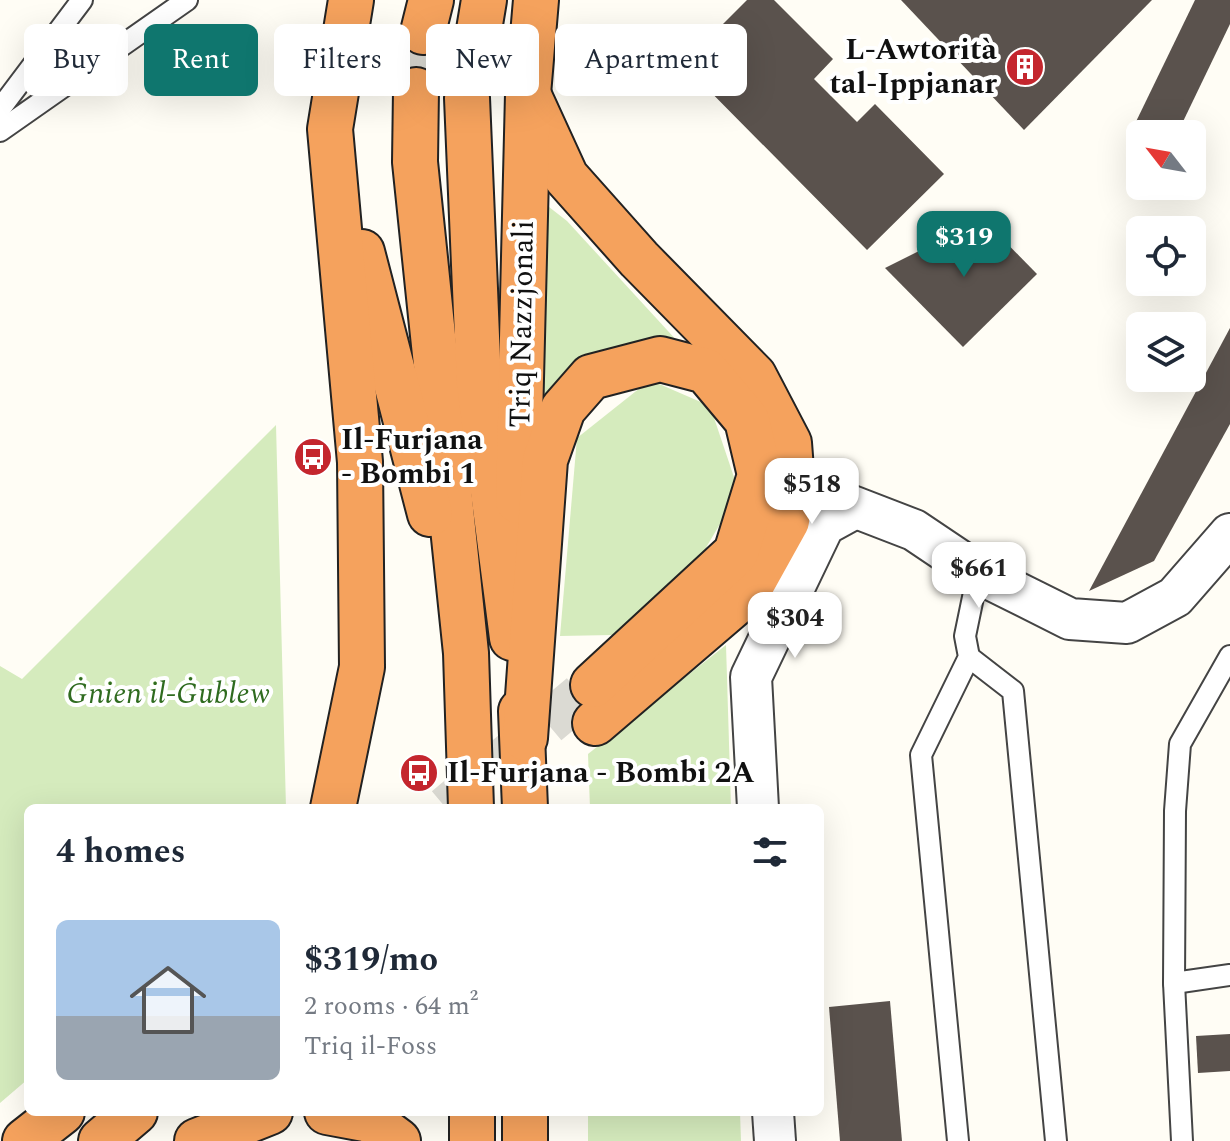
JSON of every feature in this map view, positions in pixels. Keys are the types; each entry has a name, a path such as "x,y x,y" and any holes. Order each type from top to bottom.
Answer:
{"highway":[{"path":"334,804 362,667 360,462 330,129 351,0"},
{"name":"Triq Nazzjonali","path":"534,24 536,0"},
{"path":"416,90 415,162 466,653 471,804"},
{"name":"Triq Nazzjonali","path":"514,648 528,96"},
{"path":"525,738 545,460 563,409 591,377 660,359 706,371 747,420 760,475 736,553 594,704 747,593 787,521 792,483 789,443 754,376 639,259 566,177 529,96"},
{"name":"Triq Nazzjonali","path":"467,98 479,384 525,738 525,804"},
{"path":"330,129 466,653"},
{"path":"18,1141 45,1116"},
{"path":"25,1141 57,1116"},
{"path":"101,1141 130,1116"},
{"path":"197,1141 260,1116"},
{"path":"348,1116 370,1120 398,1141"},
{"path":"472,1116 472,1141"},
{"path":"525,1116 525,1141"}],"street":[{"path":"792,483 914,530 978,573 1070,619 1127,623 1175,597 1230,534"},
{"path":"758,804 751,677 824,525 855,508"},
{"path":"773,1116 775,1141"}],"lane":[{"path":"0,109 82,0"},
{"path":"0,131 187,0"},
{"path":"958,1141 921,755 969,657 965,636 978,573"},
{"path":"1182,1141 1174,983 1175,811 1180,744 1230,656"},
{"path":"969,657 1013,691 1056,1141"},
{"path":"1174,983 1230,975"}],"green space":[{"path":"549,207 567,221 690,355 539,416 536,216"},
{"path":"650,380 710,406 739,492 698,561 612,635 560,636 577,438"},
{"name":"Ġnien il-Ġublew","path":"276,425 286,804 24,804 24,1082 0,1103 0,666 22,679"},
{"path":"726,645 731,804 590,804 588,754"},
{"path":"588,1116 740,1116 741,1141 588,1141"}],"building":[{"path":"747,0 774,0 833,59 814,79 857,122 875,104 944,174 867,250 715,96 747,96 747,24 723,24"},
{"name":"L-Awtorità tal-Ippjanar","path":"901,0 1152,0 1024,130"},
{"path":"1195,0 1230,0 1230,24 1184,120 1137,120"},
{"path":"410,52 426,56 426,68 410,67"},
{"path":"983,219 1037,274 963,347 885,268"},
{"path":"1230,328 1230,424 1154,561 1089,591 1196,392 1206,392 1206,373"},
{"path":"890,1001 902,1141 840,1141 829,1007"},
{"path":"1230,1034 1230,1071 1198,1073 1196,1036"}],"tunnel":[{"path":"416,90 423,32"},
{"path":"451,804 593,685"}],"place":[{"name":"L-Awtorità tal-Ippjanar","path":"1025,67"},
{"name":"Il-Furjana - Bombi 1","path":"313,457"},
{"name":"Il-Furjana - Bombi 2A","path":"419,773"}]}
